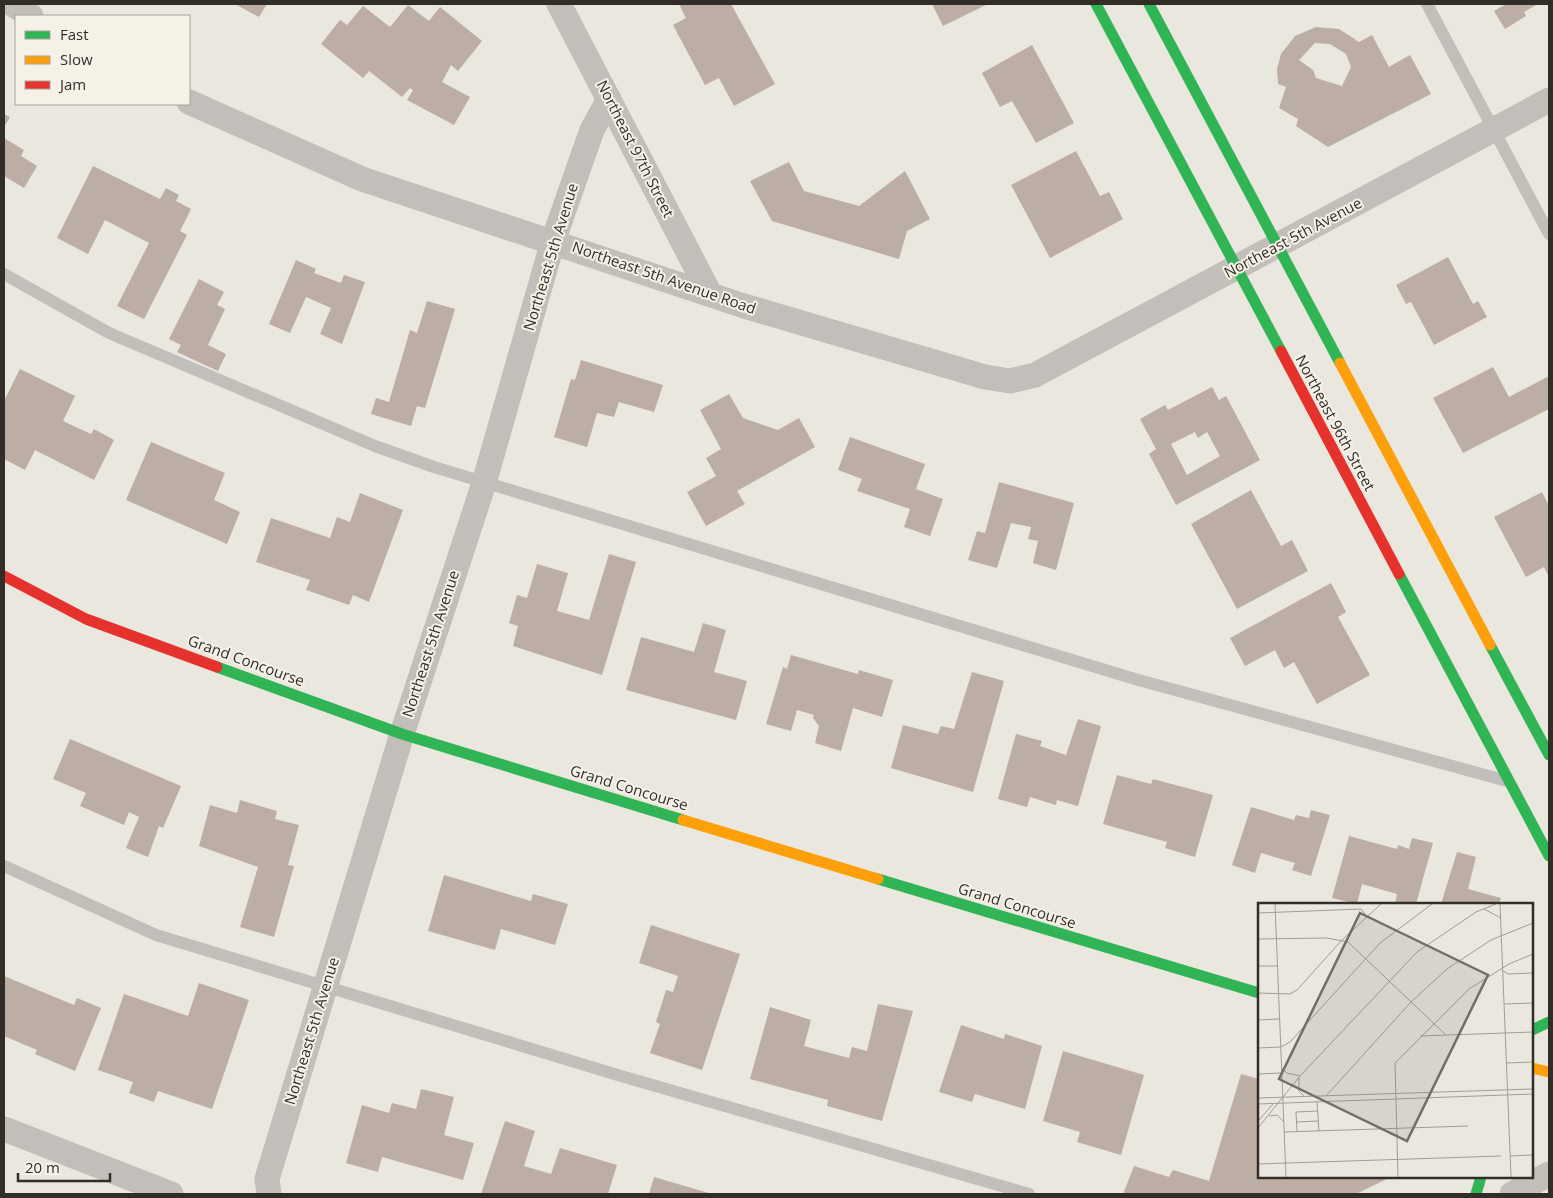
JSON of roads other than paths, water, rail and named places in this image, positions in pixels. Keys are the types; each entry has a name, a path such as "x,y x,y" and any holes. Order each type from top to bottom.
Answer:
{"street":[{"path":"12,4 30,15"},
{"name":"Northeast 97th Street","path":"560,4 710,294"},
{"name":"Northeast 96th Street","path":"1096,4 1549,856"},
{"path":"1149,4 1549,755"},
{"name":"Northeast 5th Avenue","path":"269,1194 267,1179 402,734 484,483 553,241 592,130 609,99"},
{"name":"Northeast 5th Avenue","path":"1035,376 1549,100"},
{"name":"Northeast 5th Avenue Road","path":"190,102 362,179 710,294 985,377 1010,381 1035,376"},
{"name":"Grand Concourse","path":"4,576 86,619 402,734 1258,993"},
{"path":"1533,1030 1549,1022"},
{"path":"1533,1068 1549,1072"},
{"path":"4,1130 171,1194"},
{"path":"1512,1194 1549,1174"},
{"path":"1476,1194 1481,1178"}],"lane":[{"path":"1428,4 1549,234"},
{"path":"4,274 118,337 375,446 484,483 1135,679 1510,781"},
{"path":"4,866 156,935 621,1076 1029,1194"}]}
